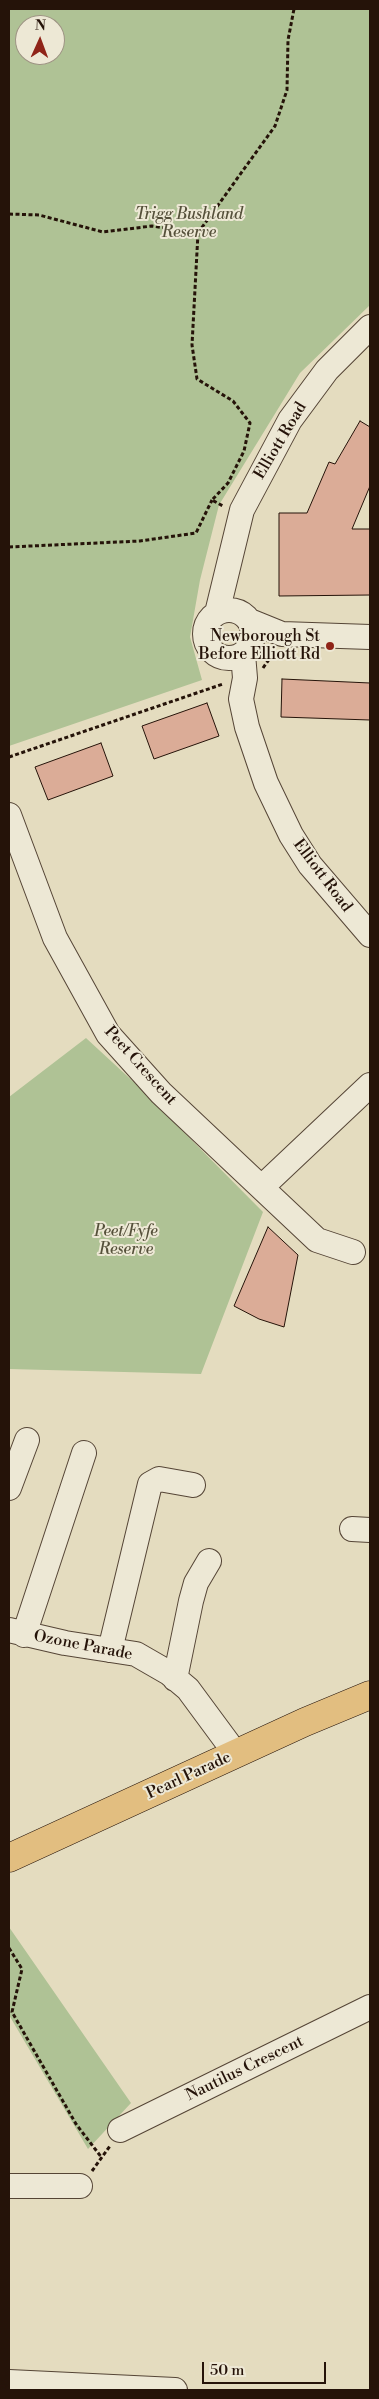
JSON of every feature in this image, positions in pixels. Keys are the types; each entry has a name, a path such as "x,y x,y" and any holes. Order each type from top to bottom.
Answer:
{"main road":[{"name":"Pearl Parade","path":"9,1858 232,1746 370,1680"},
{"name":"Pearl Parade","path":"9,1841 232,1746 305,1722 370,1695"}],"street":[{"name":"Elliott Road","path":"238,653 208,646 204,634 206,625 217,613 242,510 290,420 327,370 370,327"},
{"name":"Elliott Road","path":"226,575 254,632 238,653 239,686 247,727 266,783 290,835 310,865 361,914 370,935"},
{"path":"217,613 228,610 282,634 370,637"},
{"path":"238,653 282,634"},
{"name":"Peet Crescent","path":"9,815 55,938 108,1034 161,1093 263,1186 317,1240 353,1252"},
{"path":"263,1186 370,1085"},
{"path":"9,1488 27,1440"},
{"path":"16,1632 84,1453"},
{"path":"110,1650 150,1484 159,1479 193,1485"},
{"path":"169,1674 196,1583 199,1563"},
{"name":"Ozone Parade","path":"16,1632 136,1654 169,1674 188,1689 232,1746"},
{"name":"Nautilus Crescent","path":"120,2130 370,2007"},
{"path":"9,2186 80,2186"},
{"path":"9,2382 175,2390"}],"path":[{"path":"9,547 140,541 196,533 212,500 228,483 244,451 250,422 233,401 197,379 192,346 198,233 275,126 287,90 288,40 294,9"},
{"path":"9,214 39,215 104,232 152,226 198,233"},
{"path":"212,500 242,510"},
{"path":"9,757 203,690 239,686 257,674 273,656 282,634"},
{"path":"9,1948 22,1969 12,2012 76,2124 102,2158"},
{"path":"80,2186 102,2158 120,2130"}],"green space":[{"name":"Trigg Bushland Reserve","path":"9,9 370,9 370,305 300,373 219,505 200,580 190,637 202,680 9,746"},
{"name":"Peet/Fyfe Reserve","path":"86,1038 138,1086 263,1212 201,1374 9,1369 9,1097"},
{"path":"9,1927 131,2103 88,2149 9,2015"}],"building":[{"path":"360,421 370,427 370,486 352,529 370,529 370,595 279,596 279,513 307,513 329,462 335,464"},
{"path":"282,679 370,683 370,720 281,717"},
{"path":"207,703 219,736 154,759 142,726"},
{"path":"101,743 113,776 48,800 35,767"},
{"path":"268,1227 298,1255 284,1327 259,1319 234,1306"}],"place":[{"name":"Newborough St Before Elliott Rd","path":"330,646"}]}
